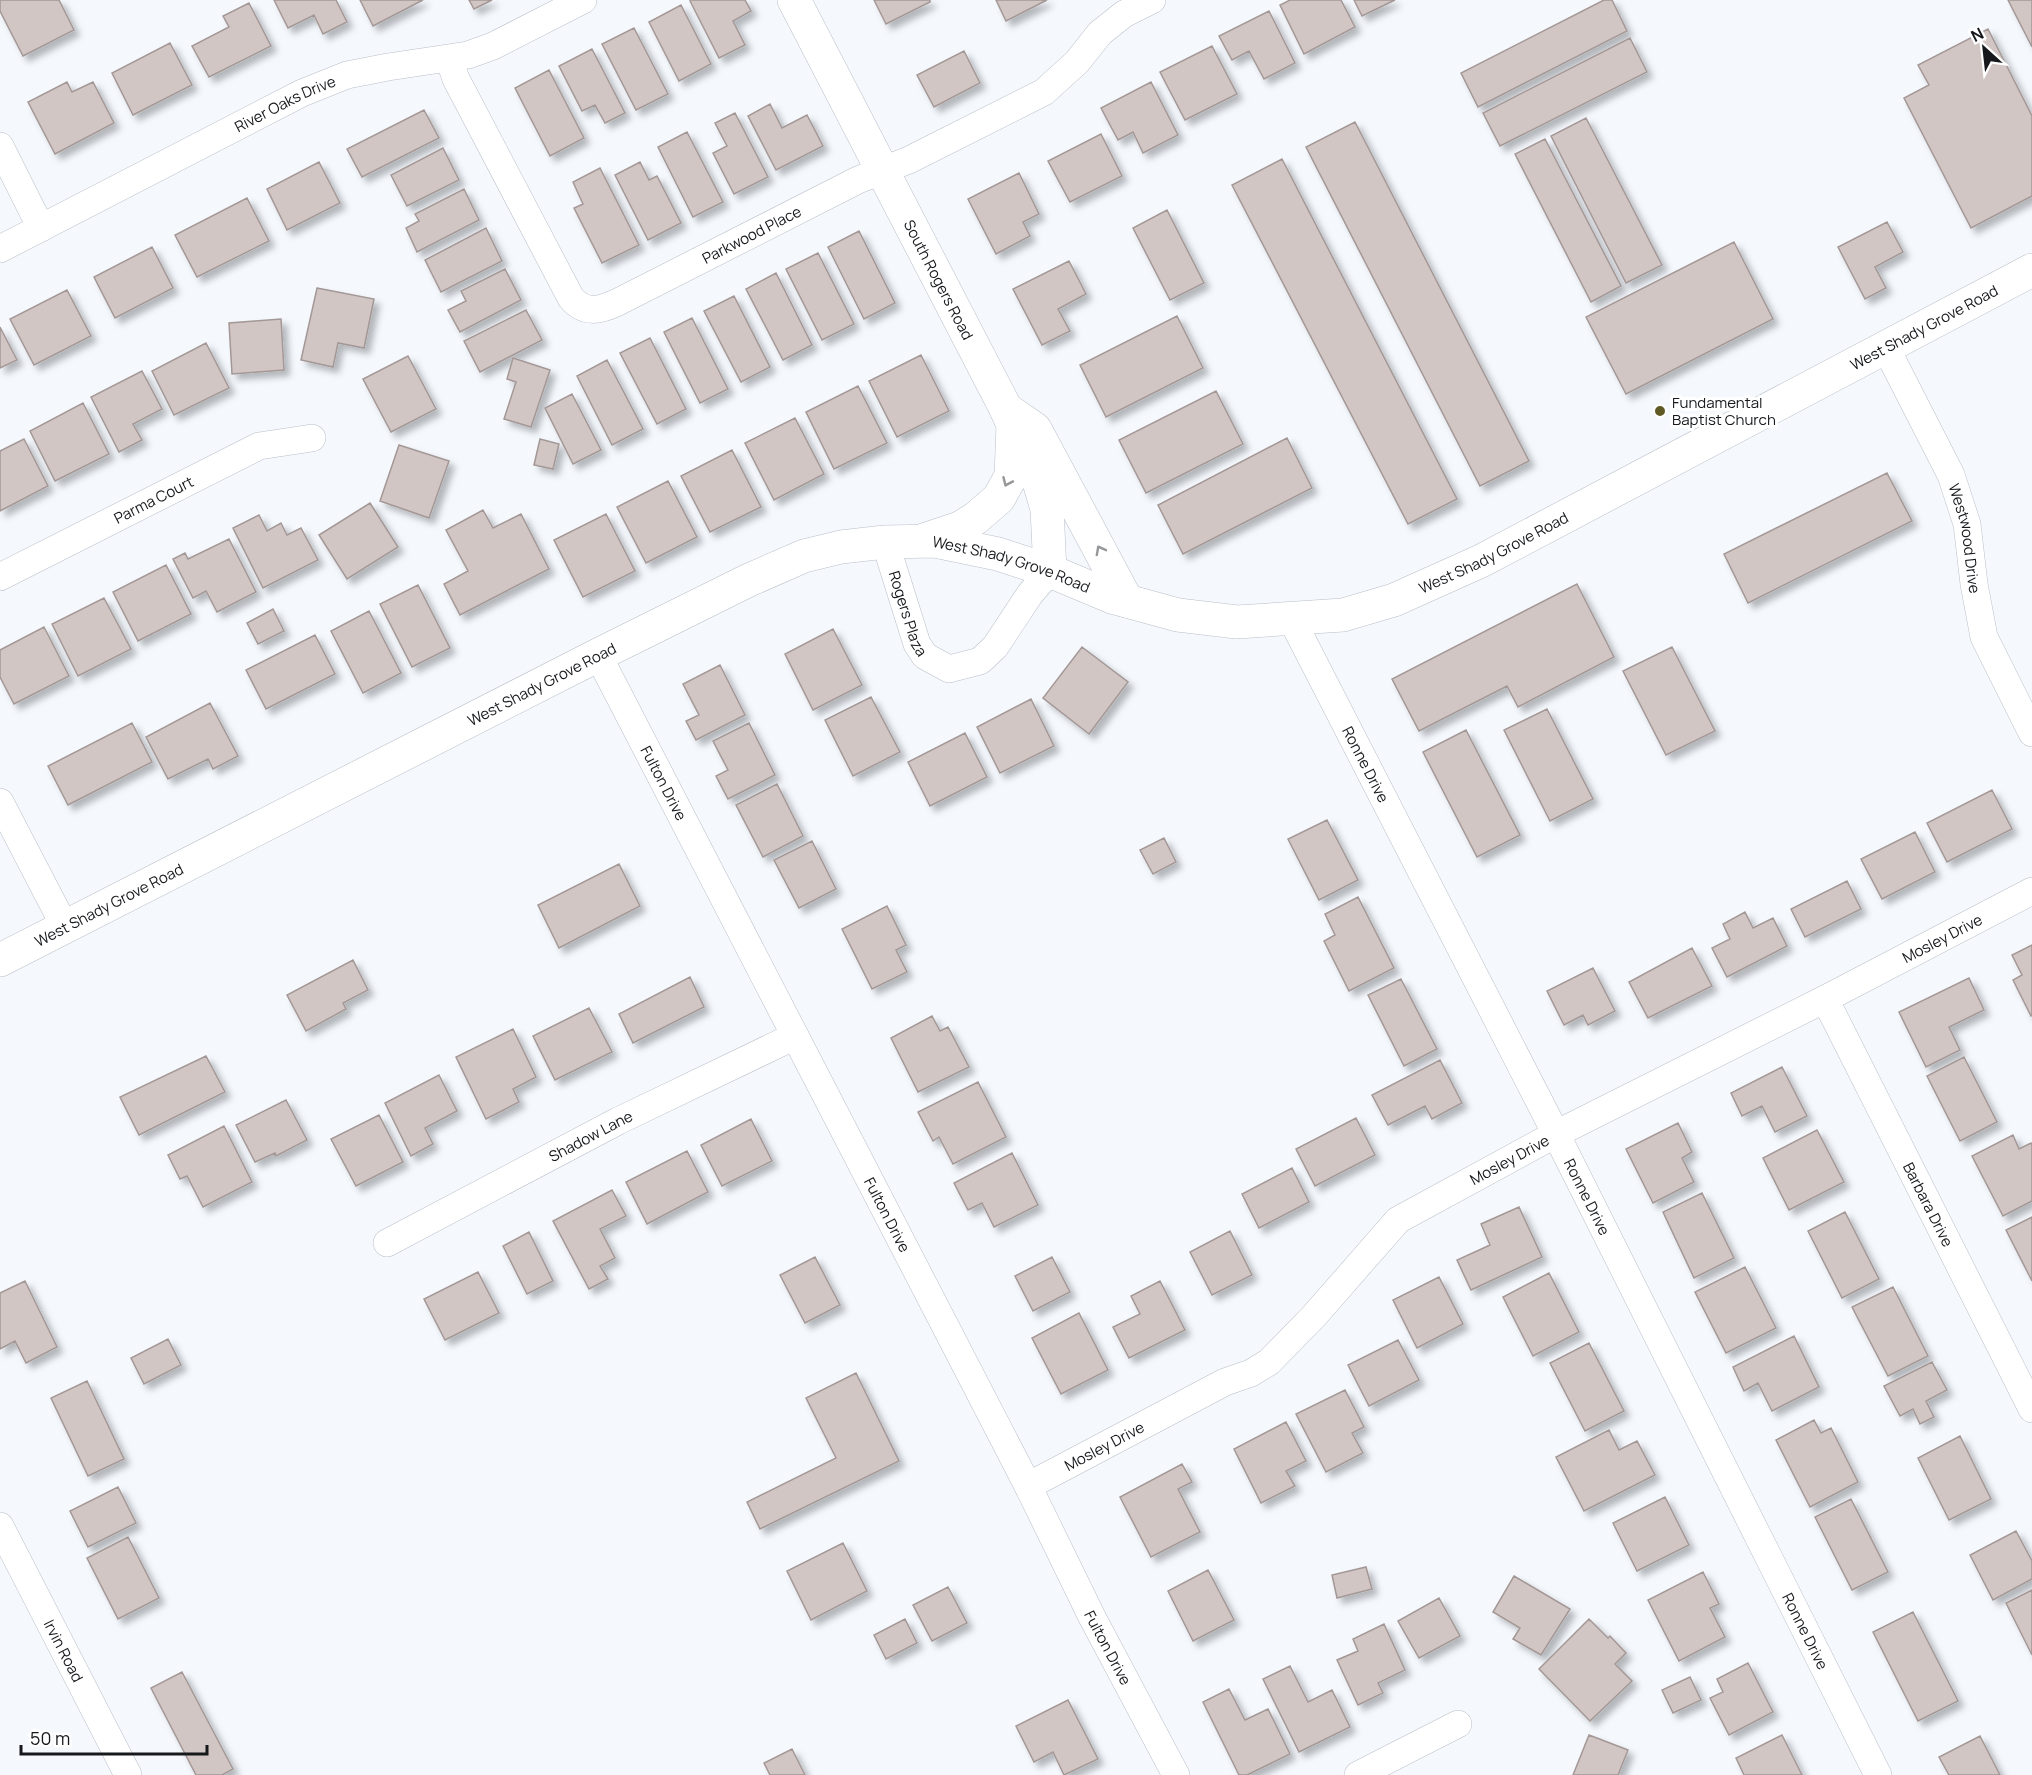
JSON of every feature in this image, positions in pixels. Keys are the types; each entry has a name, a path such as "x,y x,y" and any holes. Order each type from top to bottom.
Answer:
{"main road":[{"name":"South Rogers Road","path":"794,0 1010,417 1040,485 1047,509 1050,571"},
{"name":"West Shady Grove Road","path":"0,960 598,655 749,580 804,556 841,547 885,542 935,541 998,554 1050,571 1112,597 1178,615 1237,622 1343,615 1394,600 1480,561 2032,270"},
{"path":"920,541 960,528 976,518 999,498 1011,476 1010,417 1035,429 1127,601"}],"street":[{"name":"River Oaks Drive","path":"0,249 302,93 347,75 388,66 468,55 493,46 583,0"},
{"name":"Parkwood Place","path":"449,59 454,74 571,298 588,310 596,310 612,305 858,180 909,160 1044,92 1077,62 1100,33 1124,14 1152,0"},
{"path":"0,147 41,228"},
{"name":"Westwood Drive","path":"1886,348 1951,475 1967,524 1974,584 1984,637 2032,733"},
{"name":"Parma Court","path":"0,578 259,446 312,438"},
{"name":"Rogers Plaza","path":"885,542 918,644 925,656 949,669 980,662 995,646 1030,594 1050,571"},
{"name":"Ronne Drive","path":"1292,620 1556,1134 1878,1775"},
{"name":"Fulton Drive","path":"598,655 1029,1486 1092,1617 1176,1775"},
{"path":"0,802 65,927"},
{"name":"Mosley Drive","path":"1029,1486 1225,1382 1251,1373 1269,1362 1314,1316 1398,1220 1556,1134 1825,999 2032,891"},
{"name":"Barbara Drive","path":"1825,999 2032,1409"},
{"name":"Shadow Lane","path":"387,1243 618,1121 795,1036"},
{"name":"Irvin Road","path":"0,1526 128,1775"},
{"path":"1358,1775 1458,1724"}],"building":[{"path":"0,0 59,0 74,30 23,56 0,11"},
{"path":"274,0 336,0 347,22 323,34 314,15 288,28"},
{"path":"360,0 423,0 373,26"},
{"path":"469,0 492,0 474,9"},
{"path":"691,0 745,0 751,11 733,21 745,45 719,58"},
{"path":"874,0 930,0 930,2 886,24"},
{"path":"996,0 1047,0 1006,21"},
{"path":"1290,0 1341,0 1355,27 1304,54 1280,5"},
{"path":"1354,0 1395,0 1362,16"},
{"path":"1604,0 1612,0 1627,31 1478,107 1461,73"},
{"path":"2008,0 2032,0 2032,47"},
{"path":"249,3 271,46 209,77 192,46 229,27 223,16"},
{"path":"681,5 711,64 679,81 649,22"},
{"path":"1269,11 1295,63 1264,79 1249,51 1232,60 1219,36"},
{"path":"634,28 668,94 636,110 602,44"},
{"path":"1988,29 2032,116 2032,196 1971,228 1904,98 1929,85 1918,65"},
{"path":"1630,38 1647,72 1500,146 1483,113"},
{"path":"170,43 192,85 133,115 112,73"},
{"path":"1212,46 1237,94 1185,120 1160,72"},
{"path":"592,49 625,113 605,123 595,105 582,111 559,66"},
{"path":"964,51 980,83 934,107 917,75"},
{"path":"549,70 584,138 550,156 515,88"},
{"path":"67,82 72,92 93,82 114,123 55,154 28,102"},
{"path":"1151,82 1178,135 1143,153 1133,132 1118,140 1101,108"},
{"path":"770,104 782,128 807,115 823,146 776,170 748,116"},
{"path":"424,110 439,138 362,177 347,149"},
{"path":"735,113 768,177 734,194 713,153 727,146 715,123"},
{"path":"1586,118 1662,265 1626,283 1551,136"},
{"path":"1355,122 1529,461 1480,486 1306,147"},
{"path":"687,132 723,202 693,217 658,147"},
{"path":"1101,134 1122,176 1070,202 1048,161"},
{"path":"1545,139 1621,286 1591,302 1515,154"},
{"path":"443,148 459,180 407,206 391,175"},
{"path":"1282,159 1457,499 1408,524 1232,185"},
{"path":"319,162 340,203 287,230 267,189"},
{"path":"640,162 649,180 657,176 681,223 648,240 615,175"},
{"path":"600,168 639,245 602,263 574,208 583,204 573,182"},
{"path":"1019,173 1039,214 1023,222 1030,236 996,254 968,199"},
{"path":"464,189 479,220 417,252 406,228 419,221 415,214"},
{"path":"247,198 269,241 197,277 175,235"},
{"path":"1167,210 1204,283 1170,300 1133,228"},
{"path":"1887,222 1903,252 1875,267 1886,288 1865,299 1838,247"},
{"path":"486,228 502,261 441,292 425,260"},
{"path":"859,231 895,303 864,319 828,247"},
{"path":"1734,242 1773,319 1626,394 1586,317"},
{"path":"152,247 173,288 115,318 94,277"},
{"path":"818,253 854,324 822,340 786,269"},
{"path":"1069,261 1086,294 1058,309 1070,331 1042,345 1013,289"},
{"path":"505,269 521,300 460,332 448,310 466,301 461,291"},
{"path":"776,273 812,345 783,360 746,289"},
{"path":"317,288 374,299 364,348 338,343 333,367 301,360"},
{"path":"67,290 91,336 34,365 10,319"},
{"path":"734,296 770,367 741,382 704,311"},
{"path":"526,310 542,340 480,372 464,341"},
{"path":"1177,316 1203,368 1106,417 1080,365"},
{"path":"692,318 728,389 700,403 664,332"},
{"path":"281,319 284,370 232,374 229,323"},
{"path":"0,327 17,360 0,368"},
{"path":"650,338 686,409 657,424 620,353"},
{"path":"206,343 229,388 174,415 152,371"},
{"path":"921,355 949,411 897,437 869,381"},
{"path":"408,356 436,409 391,432 363,379"},
{"path":"513,358 550,370 531,427 504,419 516,382 507,379"},
{"path":"607,360 643,429 612,445 577,376"},
{"path":"142,371 162,409 133,424 142,440 119,452 91,397"},
{"path":"858,386 887,443 834,469 806,412"},
{"path":"1216,391 1243,444 1146,493 1119,440"},
{"path":"572,394 601,450 573,464 545,408"},
{"path":"83,403 109,454 55,481 30,431"},
{"path":"795,418 824,474 774,500 745,443"},
{"path":"1287,438 1312,488 1183,554 1158,505"},
{"path":"24,439 48,486 0,511 0,451"},
{"path":"540,439 559,444 553,469 534,465"},
{"path":"399,445 449,461 429,518 380,501"},
{"path":"732,450 761,507 710,532 681,476"},
{"path":"1887,473 1912,521 1748,603 1724,554"},
{"path":"668,481 697,537 646,563 617,507"},
{"path":"370,503 398,547 347,579 319,535"},
{"path":"483,510 493,528 521,514 549,569 460,615 444,584 468,571 446,530"},
{"path":"606,514 635,571 583,597 554,540"},
{"path":"259,515 267,531 281,523 287,535 301,528 318,560 263,588 233,528"},
{"path":"229,539 256,592 217,612 206,591 193,598 173,559 185,553 188,559"},
{"path":"166,565 191,614 138,641 113,592"},
{"path":"1577,584 1614,657 1518,707 1507,686 1419,731 1392,679"},
{"path":"418,585 450,648 412,667 380,604"},
{"path":"104,598 131,649 78,676 52,624"},
{"path":"273,609 284,631 258,644 247,623"},
{"path":"369,611 401,673 363,693 331,631"},
{"path":"44,627 69,676 14,704 0,677 0,650"},
{"path":"833,629 862,685 813,710 785,654"},
{"path":"315,635 335,674 266,709 246,670"},
{"path":"1082,647 1128,682 1089,734 1043,698"},
{"path":"1672,647 1715,731 1666,755 1623,671"},
{"path":"720,665 745,715 696,740 686,721 699,715 683,684"},
{"path":"871,697 900,752 853,776 825,720"},
{"path":"1031,699 1054,746 1000,773 977,727"},
{"path":"210,703 238,756 213,769 208,759 168,779 146,737"},
{"path":"1547,709 1593,799 1550,821 1504,730"},
{"path":"132,723 152,762 68,805 48,766"},
{"path":"749,723 775,775 728,799 716,776 728,770 713,741"},
{"path":"1466,730 1520,835 1477,857 1423,752"},
{"path":"965,733 987,777 930,806 908,762"},
{"path":"777,784 803,836 763,857 736,805"},
{"path":"1992,790 2012,829 1947,862 1927,823"},
{"path":"1327,820 1358,880 1319,900 1288,839"},
{"path":"1915,832 1935,872 1882,899 1861,859"},
{"path":"1164,838 1176,862 1153,874 1140,850"},
{"path":"812,841 836,889 799,908 774,860"},
{"path":"619,864 640,906 559,948 538,905"},
{"path":"1847,881 1861,909 1805,937 1791,909"},
{"path":"1358,897 1394,968 1349,991 1324,941 1335,935 1325,914"},
{"path":"887,906 906,945 896,950 907,972 872,989 842,929"},
{"path":"1745,912 1753,928 1773,918 1787,946 1727,977 1712,948 1730,939 1723,924"},
{"path":"2032,945 2031,1016 2013,980 2022,975 2012,955"},
{"path":"1692,948 1712,986 1648,1018 1629,982"},
{"path":"353,960 368,990 343,1003 346,1009 306,1031 287,995"},
{"path":"1593,968 1615,1011 1588,1025 1583,1015 1564,1025 1547,991"},
{"path":"690,977 704,1007 633,1043 619,1014"},
{"path":"1969,978 1984,1010 1949,1027 1960,1050 1926,1067 1899,1012"},
{"path":"1401,979 1437,1049 1404,1066 1368,995"},
{"path":"589,1008 612,1052 555,1080 533,1036"},
{"path":"932,1016 940,1031 948,1027 969,1067 918,1092 891,1038"},
{"path":"513,1029 536,1077 513,1089 519,1102 486,1119 456,1057"},
{"path":"206,1056 225,1092 139,1135 120,1097"},
{"path":"1964,1057 1997,1122 1960,1141 1927,1076"},
{"path":"1440,1060 1462,1103 1432,1119 1425,1106 1388,1125 1372,1095"},
{"path":"1782,1067 1807,1116 1775,1132 1762,1106 1742,1116 1731,1093"},
{"path":"439,1075 457,1111 425,1128 433,1144 411,1156 385,1103"},
{"path":"978,1082 1006,1137 953,1164 939,1137 933,1141 918,1112"},
{"path":"286,1100 307,1140 276,1156 275,1153 255,1162 236,1125"},
{"path":"379,1115 403,1162 356,1186 331,1139"},
{"path":"1356,1118 1375,1155 1315,1186 1296,1149"},
{"path":"751,1119 772,1161 722,1186 701,1145"},
{"path":"1678,1123 1692,1152 1682,1158 1694,1182 1653,1203 1626,1149"},
{"path":"224,1126 252,1182 203,1207 187,1176 180,1179 168,1155"},
{"path":"1817,1130 1844,1182 1789,1210 1763,1158"},
{"path":"2013,1135 2019,1149 2031,1143 2032,1145 2032,1201 2003,1216 1972,1156"},
{"path":"687,1151 708,1192 647,1224 626,1182"},
{"path":"1012,1153 1038,1205 994,1227 982,1203 968,1210 954,1183"},
{"path":"1292,1168 1309,1202 1259,1228 1242,1194"},
{"path":"612,1190 626,1216 600,1229 615,1258 600,1266 608,1279 589,1289 553,1221"},
{"path":"1702,1193 1734,1258 1694,1278 1663,1212"},
{"path":"1519,1207 1542,1257 1471,1290 1457,1260 1490,1245 1481,1224"},
{"path":"1845,1212 1879,1279 1842,1298 1808,1231"},
{"path":"2032,1217 2032,1281 2006,1230"},
{"path":"1230,1231 1252,1275 1212,1295 1190,1252"},
{"path":"529,1232 553,1281 527,1294 503,1246"},
{"path":"815,1257 840,1305 805,1323 780,1275"},
{"path":"1052,1257 1070,1292 1033,1311 1015,1276"},
{"path":"1745,1267 1776,1328 1726,1353 1695,1292"},
{"path":"478,1272 499,1313 445,1340 424,1299"},
{"path":"1549,1273 1579,1332 1533,1356 1503,1297"},
{"path":"1439,1277 1463,1324 1417,1348 1393,1300"},
{"path":"25,1281 57,1347 26,1363 15,1341 0,1349 0,1293"},
{"path":"1160,1281 1185,1330 1129,1358 1113,1327 1140,1314 1131,1296"},
{"path":"1893,1287 1928,1356 1888,1376 1852,1307"},
{"path":"1079,1313 1108,1370 1061,1394 1032,1338"},
{"path":"1794,1336 1819,1387 1772,1411 1758,1383 1744,1391 1733,1367"},
{"path":"168,1339 181,1365 144,1384 131,1358"},
{"path":"1398,1340 1419,1380 1369,1406 1348,1365"},
{"path":"1589,1343 1624,1411 1585,1431 1550,1363"},
{"path":"1932,1362 1947,1390 1926,1401 1934,1417 1920,1424 1913,1409 1900,1416 1884,1386"},
{"path":"856,1373 899,1461 760,1529 747,1502 836,1458 806,1398"},
{"path":"87,1381 124,1459 88,1476 51,1398"},
{"path":"1345,1390 1364,1427 1352,1433 1363,1453 1326,1472 1296,1414"},
{"path":"1814,1420 1821,1433 1831,1428 1858,1482 1810,1507 1776,1440"},
{"path":"1286,1422 1306,1461 1286,1471 1295,1486 1261,1503 1234,1449"},
{"path":"1609,1430 1619,1450 1637,1441 1655,1475 1584,1511 1556,1457"},
{"path":"1960,1436 1991,1499 1949,1520 1918,1458"},
{"path":"1182,1464 1192,1482 1178,1489 1200,1532 1151,1557 1120,1497"},
{"path":"118,1487 136,1523 88,1547 70,1511"},
{"path":"1665,1497 1689,1545 1637,1571 1613,1523"},
{"path":"1851,1499 1888,1572 1852,1590 1815,1517"},
{"path":"2016,1531 2032,1561 2032,1579 1993,1600 1970,1555"},
{"path":"128,1537 159,1598 118,1619 87,1558"},
{"path":"843,1543 867,1591 811,1620 787,1571"},
{"path":"1366,1567 1372,1589 1337,1598 1332,1575"},
{"path":"1208,1570 1234,1620 1193,1641 1168,1591"},
{"path":"1703,1572 1719,1604 1710,1608 1725,1637 1679,1661 1648,1600"},
{"path":"1514,1576 1570,1609 1541,1655 1513,1639 1520,1628 1493,1612"},
{"path":"948,1587 967,1623 932,1641 913,1605"},
{"path":"2032,1590 2032,1655 2006,1603"},
{"path":"1439,1598 1460,1636 1419,1658 1398,1621"},
{"path":"1913,1612 1958,1701 1918,1721 1873,1632"},
{"path":"905,1619 917,1643 886,1659 874,1635"},
{"path":"1589,1619 1626,1653 1615,1664 1632,1681 1590,1721 1539,1669"},
{"path":"1384,1624 1405,1670 1378,1683 1383,1693 1358,1705 1337,1660 1358,1651 1353,1639"},
{"path":"1748,1663 1773,1712 1729,1735 1710,1698 1723,1692 1717,1679"},
{"path":"1290,1666 1308,1702 1332,1690 1350,1727 1299,1752 1263,1679"},
{"path":"182,1672 233,1769 222,1775 196,1775 151,1688"},
{"path":"1690,1677 1701,1700 1673,1713 1662,1690"},
{"path":"1229,1689 1245,1720 1268,1709 1290,1754 1247,1775 1239,1775 1203,1702"},
{"path":"1068,1700 1098,1759 1064,1775 1053,1752 1034,1762 1016,1726"},
{"path":"1589,1735 1628,1750 1618,1775 1573,1775"},
{"path":"1782,1735 1802,1775 1744,1775 1736,1758"},
{"path":"1980,1736 2000,1775 1949,1775 1939,1757"},
{"path":"792,1749 805,1775 770,1775 764,1763"}],"place":[{"name":"Fundamental Baptist Church","path":"1660,411"}]}
